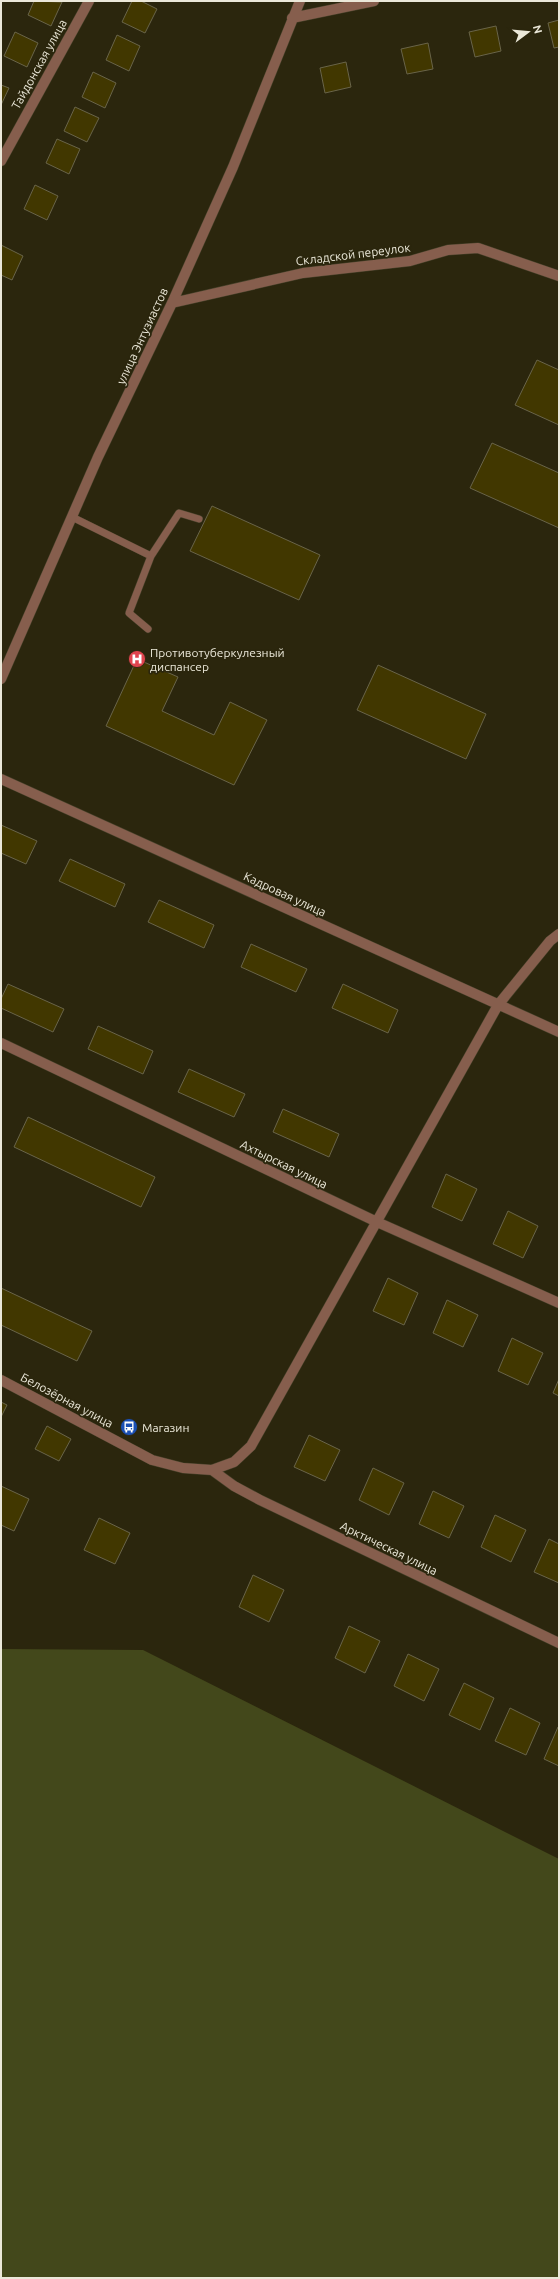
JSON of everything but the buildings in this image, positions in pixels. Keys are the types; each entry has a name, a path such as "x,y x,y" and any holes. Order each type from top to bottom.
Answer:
{"street":[{"name":"Тайдонская улица","path":"1,161 89,1"},
{"name":"улица Энтузиастов","path":"1,679 98,457 172,303 233,167 300,1"},
{"path":"292,18 374,1"},
{"name":"Складской переулок","path":"172,303 303,272 410,261 448,250 478,248 559,276"},
{"name":"Кадровая улица","path":"1,779 559,1032"},
{"path":"212,1470 234,1462 251,1446 498,1005 550,941 559,934"},
{"name":"Ахтырская улица","path":"1,1043 377,1222 559,1303"},
{"name":"Белозёрная улица","path":"1,1380 152,1460 183,1468 212,1470"},
{"name":"Арктическая улица","path":"212,1470 234,1486 260,1500 559,1643"}],"lane":[{"path":"148,629 129,613 151,556 179,513 199,519"},
{"path":"72,518 151,556"}],"green space":[{"path":"1,1649 143,1650 559,1859 559,2278 1,2278"}],"place":[{"name":"Противотуберкулезный диспансер","path":"137,659"},
{"name":"Магазин","path":"129,1427"}]}
